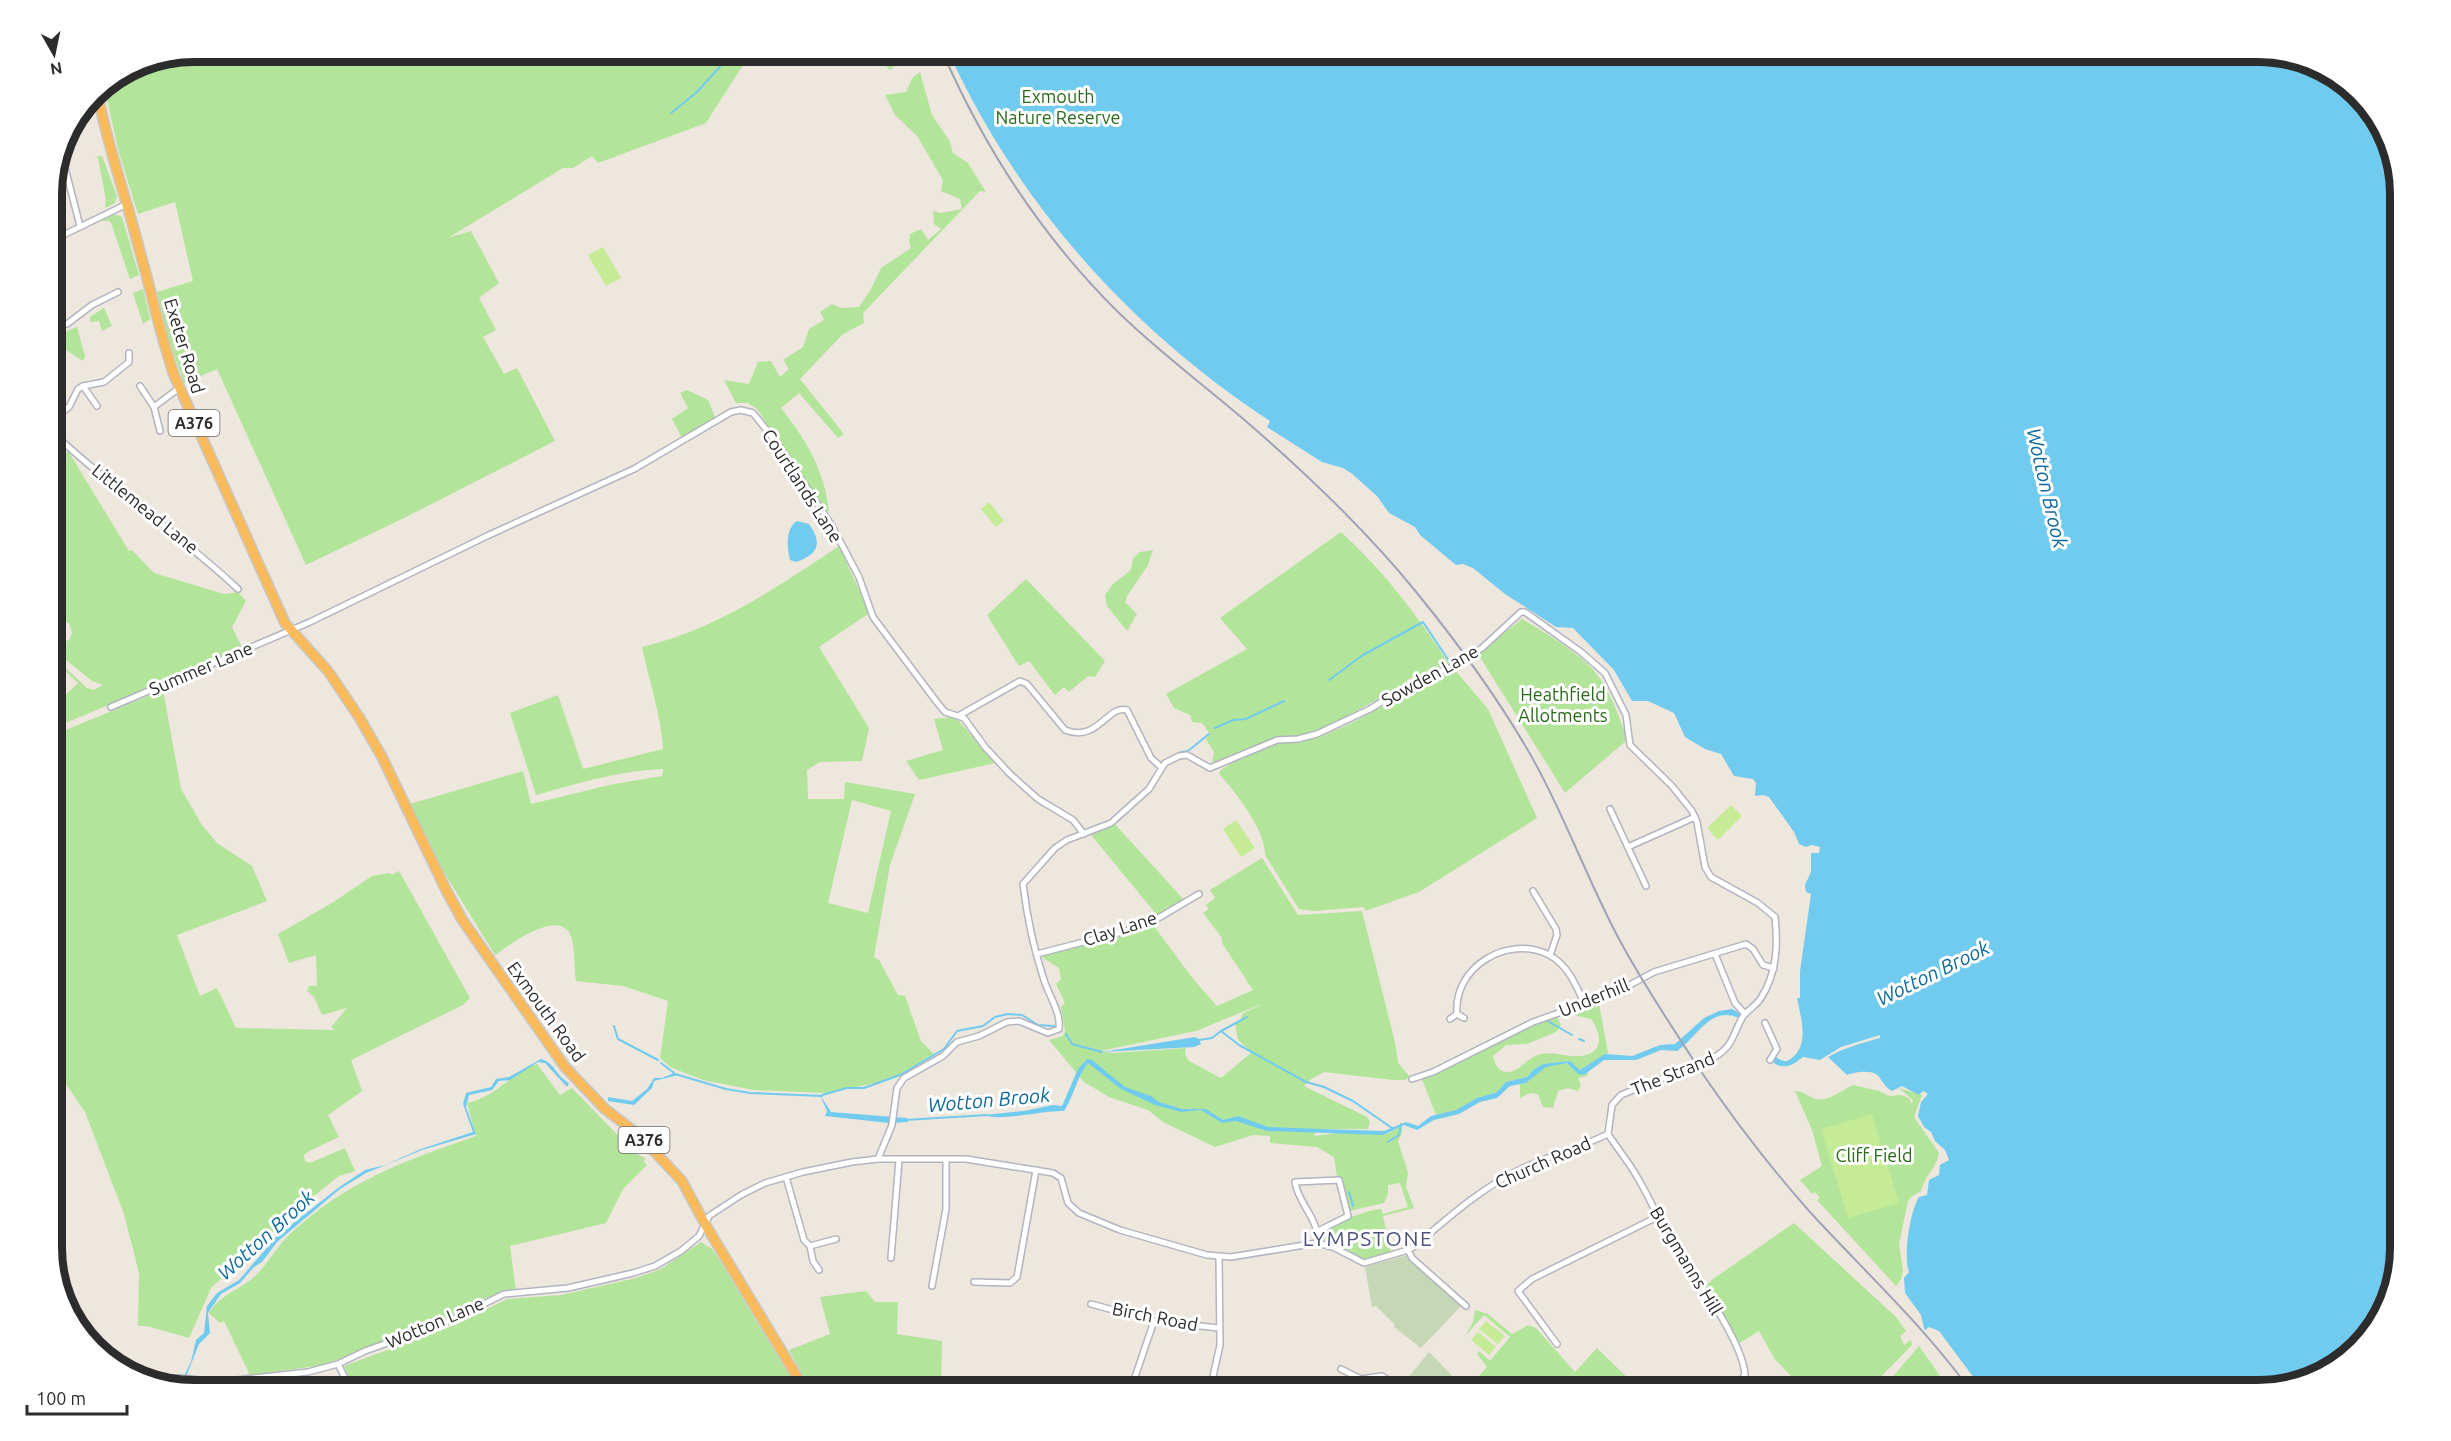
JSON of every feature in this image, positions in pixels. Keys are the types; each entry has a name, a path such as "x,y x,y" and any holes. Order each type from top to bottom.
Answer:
{"highway":[{"name":"Exeter Road","path":"99,101 104,130 178,388 281,615 291,631"},
{"name":"Exmouth Road","path":"291,631 328,671 359,717 382,757 447,892 487,958 565,1067 605,1109 646,1142 682,1181 705,1224 799,1380"}],"street":[{"path":"65,166 80,226"},
{"path":"62,235 127,204"},
{"path":"62,325 68,324 92,304 118,292"},
{"path":"62,412 69,407 78,389 104,382 129,362 129,352"},
{"path":"83,386 97,406"},
{"path":"140,386 154,407 160,431"},
{"path":"154,407 178,388"},
{"name":"Courtlands Lane","path":"291,631 489,535 634,469 731,411 741,410 753,413 777,443 832,526 859,578 873,617 880,628 945,712 960,716 1010,774 1038,799 1074,820 1084,834"},
{"name":"Littlemead Lane","path":"62,440 194,549 238,589"},
{"path":"832,526 835,520"},
{"name":"Sowden Lane","path":"1161,767 1171,759 1183,755 1210,768 1277,740 1298,739 1317,734 1370,709 1418,680 1455,666 1494,638 1515,615 1525,612 1581,652 1605,673 1626,715 1631,746 1672,786 1695,817 1705,865 1711,877 1758,903 1775,917"},
{"name":"Summer Lane","path":"111,707 291,631"},
{"path":"878,1159 895,1116 896,1092 900,1083 943,1056 957,1042 979,1036 1014,1020 1041,1032 1054,1032 1059,1029 1059,1021 1037,954 1023,884 1055,848 1067,840 1111,823 1133,806 1149,789 1161,767 1151,758 1127,710 1118,710 1087,732 1073,734 1065,730 1027,684 1020,681 960,716"},
{"path":"1610,809 1646,886"},
{"path":"1628,847 1695,817"},
{"path":"1533,891 1556,929 1555,942 1550,956"},
{"name":"Clay Lane","path":"1037,954 1126,931 1161,917 1199,894"},
{"path":"1544,906 1551,903"},
{"name":"The Strand","path":"1608,1134 1612,1105 1616,1099 1628,1091 1665,1079 1721,1054 1732,1043 1745,1014 1761,999 1774,968 1775,917"},
{"name":"Underhill","path":"1412,1079 1433,1072 1533,1022 1613,994 1654,972 1746,944 1753,949 1763,965 1774,968"},
{"path":"1457,1014 1456,1007 1465,980 1484,960 1500,951 1514,949 1531,950 1550,956 1562,965 1574,980 1584,1003"},
{"path":"1715,954 1735,1003 1745,1014"},
{"path":"1457,1014 1464,1018"},
{"path":"1450,1019 1457,1014"},
{"path":"1765,1023 1777,1049 1770,1060"},
{"name":"Burgmanns Hill","path":"1608,1134 1635,1174 1657,1217 1718,1312 1745,1366 1745,1375 1741,1380"},
{"name":"Church Road","path":"1317,1242 1333,1247 1364,1263 1408,1250 1491,1185 1543,1159 1608,1134"},
{"name":"Wotton Lane","path":"246,1380 308,1372 338,1364 365,1351 449,1321 504,1294 578,1286 655,1266 681,1251 699,1236 708,1216 741,1195 765,1183 852,1162 878,1159 987,1161 1058,1175 1061,1178 1068,1203 1080,1213 1097,1221 1208,1255 1219,1256"},
{"path":"891,1258 899,1160"},
{"path":"932,1286 946,1209 944,1187 946,1160"},
{"path":"974,1282 1010,1283 1017,1276 1036,1170"},
{"path":"786,1177 804,1240 810,1246 813,1261 819,1270"},
{"path":"1212,1380 1220,1346 1219,1256 1231,1257 1317,1242 1318,1231 1302,1202 1295,1182 1339,1180 1348,1216 1318,1231"},
{"path":"1557,1344 1518,1292 1532,1279 1657,1217"},
{"path":"810,1246 836,1239"},
{"path":"1408,1250 1412,1258 1466,1306"},
{"name":"Birch Road","path":"1091,1304 1154,1321 1219,1328"},
{"path":"1134,1380 1154,1321"},
{"path":"338,1364 346,1380"},
{"path":"1341,1369 1361,1378 1382,1376 1391,1380"},
{"name":"Wotton Lane","path":"176,1378 199,1380"}],"green space":[{"path":"185,62 749,62 741,68 706,123 598,163 592,156 573,168 563,168 448,238 471,231 499,283 479,298 496,330 483,337 504,374 517,368 555,441 306,565 217,369 184,383 168,337 157,292 193,281 175,202 138,214 119,153 106,94 127,79 168,64"},
{"path":"882,62 899,62 890,70"},
{"path":"920,72 932,115 949,140 953,153 968,163 986,192 980,191 863,313 864,323 843,334 800,379 844,434 838,438 799,393 781,408 806,444 819,470 829,512 821,506 802,481 757,409 748,403 736,403 724,380 749,384 758,362 771,361 780,377 789,369 783,360 803,347 809,329 824,320 820,312 832,304 841,308 859,307 881,268 911,248 910,234 921,229 928,240 941,229 934,224 933,211 941,213 962,209 960,199 941,191 943,180 917,136 895,115 885,95 906,92 913,77"},
{"path":"102,156 117,196 115,203 105,208 106,200 98,158 95,157"},
{"path":"113,215 122,217 139,275 130,279 110,221 101,221"},
{"path":"603,247 621,278 606,286 588,255"},
{"path":"143,289 150,319 143,324 133,293"},
{"path":"104,308 112,326 102,331 99,321 90,322 90,317"},
{"path":"77,327 85,356 83,361 62,347 63,333"},
{"path":"687,390 708,400 715,417 682,438 672,419 688,408 680,393"},
{"path":"68,451 129,551 132,550 154,573 224,594 238,592 246,601 232,627 243,649 62,724 62,696 78,683 62,668 62,665 87,688 94,690 103,685 92,681 66,660 63,642 69,640 72,633 69,623 62,621 62,454"},
{"path":"989,502 1004,521 996,527 981,509"},
{"path":"1341,532 1372,562 1400,595 1449,664 1409,679 1400,687 1327,727 1300,736 1277,736 1238,755 1212,764 1214,752 1206,739 1210,734 1202,723 1192,722 1190,715 1174,708 1166,694 1247,649 1220,618"},
{"path":"839,546 868,614 819,647 869,728 862,761 820,762 807,770 808,799 844,799 845,782 915,794 890,865 874,957 879,960 898,995 905,996 921,1041 934,1054 900,1074 881,1082 826,1093 754,1090 703,1080 670,1067 660,1058 668,1001 623,986 576,981 572,938 564,927 555,925 533,931 495,955 442,869 410,804 523,771 531,804 614,784 662,776 663,769 630,772 536,795 510,713 558,695 583,769 663,749 657,710 642,647 695,630 745,606","holes":["852,800 891,811 868,913 828,903"]},
{"path":"1153,550 1148,565 1125,602 1137,614 1127,631 1107,606 1105,595 1113,584 1131,570 1133,558 1140,552"},
{"path":"1026,579 1105,661 1095,677 1088,676 1069,692 1064,687 1055,695 1029,661 1019,666 987,615"},
{"name":"Heathfield Allotments","path":"1522,619 1564,645 1593,669 1612,699 1627,740 1565,793 1478,654"},
{"path":"1455,670 1488,709 1537,818 1419,892 1365,911 1364,907 1314,911 1299,909 1265,855 1264,845 1255,823 1233,790 1219,774 1220,771 1264,748 1327,734"},
{"path":"163,690 181,789 202,825 217,843 252,866 267,901 177,935 200,996 217,988 236,1028 335,1030 331,1027 347,1008 322,1015 314,997 307,991 309,986 317,986 316,955 289,963 278,934 332,903 372,876 390,873 392,875 399,871 470,998 463,1005 351,1060 362,1091 328,1115 339,1137 304,1155 305,1161 310,1163 345,1148 355,1171 339,1176 300,1207 211,1288 189,1338 147,1326 138,1326 139,1273 124,1214 85,1112 62,1078 62,731"},
{"path":"952,717 959,721 995,763 919,780 906,761 943,750 934,719"},
{"path":"1731,805 1742,816 1718,840 1707,828"},
{"path":"1236,820 1255,848 1241,857 1223,829"},
{"path":"1114,823 1184,900 1157,915 1091,835"},
{"path":"1262,858 1298,915 1362,911 1395,1042 1398,1063 1410,1077 1405,1080 1393,1080 1324,1072 1304,1086 1367,1117 1370,1122 1368,1129 1317,1129 1314,1136 1337,1133 1386,1134 1402,1126 1402,1133 1398,1141 1408,1173 1406,1187 1414,1208 1383,1216 1391,1252 1363,1260 1323,1241 1321,1236 1331,1227 1356,1215 1378,1209 1381,1209 1383,1214 1408,1207 1400,1183 1388,1185 1388,1194 1384,1203 1349,1211 1343,1179 1337,1176 1334,1157 1317,1147 1270,1143 1270,1136 1253,1135 1215,1147 1163,1122 1148,1110 1109,1097 1084,1082 1049,1040 1063,1036 1065,1031 1061,1007 1065,1003 1056,984 1061,979 1059,968 1043,958 1046,954 1132,934 1153,925 1194,980 1217,1006 1253,990 1222,943 1222,938 1203,913 1209,909 1206,905 1215,898 1210,890","holes":["1264,1003 1242,1014 1241,1020 1235,1023 1238,1040 1252,1052 1221,1078 1189,1061 1185,1054 1186,1048 1112,1053 1100,1051 1196,1031"]},
{"path":"1599,1004 1608,1053 1580,1070 1570,1061 1543,1064 1527,1077 1506,1082 1497,1092 1477,1098 1456,1110 1436,1115 1422,1079 1461,1062 1503,1038 1557,1017 1561,1025 1556,1032 1527,1044 1506,1045 1493,1056 1499,1069 1511,1072 1541,1054 1581,1056 1588,1054 1597,1047 1599,1037 1591,1019 1574,1015 1574,1010"},
{"path":"537,1064 560,1095 572,1088 635,1153 645,1158 644,1162 647,1165 623,1189 606,1223 510,1246 516,1291 486,1298 440,1320 324,1365 250,1375 224,1321 220,1323 209,1313 213,1307 255,1276 290,1234 333,1200 377,1174 476,1136 467,1103 495,1091 519,1073"},
{"path":"1569,1064 1577,1073 1584,1075 1588,1072 1587,1076 1578,1078 1581,1085 1578,1091 1568,1088 1558,1091 1553,1108 1543,1107 1538,1094 1530,1093 1520,1098 1520,1084 1526,1083 1546,1066"},
{"name":"Cliff Field","path":"1853,1085 1879,1091 1889,1096 1901,1095 1909,1098 1912,1104 1913,1100 1899,1088 1922,1095 1914,1117 1939,1153 1921,1191 1908,1201 1899,1244 1903,1270 1896,1286 1817,1200 1820,1198 1815,1192 1812,1194 1800,1180 1822,1166 1812,1130 1795,1091 1823,1099 1834,1096"},
{"path":"1872,1114 1899,1203 1848,1218 1821,1129"},
{"path":"1794,1223 1896,1317 1906,1331 1900,1336 1904,1345 1911,1340 1912,1345 1878,1380 1795,1380 1774,1358 1759,1331 1738,1344 1706,1286"},
{"path":"701,1242 712,1249 792,1380 350,1380 344,1366 455,1325 507,1299 561,1295 636,1278 661,1269"},
{"path":"1409,1256 1462,1305 1421,1348 1394,1327 1395,1325 1376,1306 1372,1307 1365,1267"},
{"path":"866,1291 875,1302 898,1302 897,1334 942,1341 941,1380 806,1380 789,1350 830,1334 820,1297"},
{"path":"1475,1310 1488,1314 1512,1334 1528,1325 1536,1328 1575,1372 1597,1348 1630,1380 1475,1380 1487,1367 1477,1354 1479,1351 1490,1361 1510,1337 1484,1315 1465,1336 1473,1322"},
{"path":"1486,1321 1505,1336 1498,1344 1479,1329"},
{"path":"1478,1332 1496,1347 1489,1355 1471,1340"},
{"path":"1919,1346 1943,1380 1890,1380"},
{"path":"1429,1352 1456,1380 1406,1380"}],"water":[{"path":"954,62 2258,62 2292,66 2324,79 2345,94 2357,106 2376,135 2383,151 2389,185 2390,1248 2385,1282 2379,1298 2372,1314 2351,1341 2324,1362 2308,1369 2292,1375 2258,1380 1976,1380 1939,1331 1929,1327 1925,1330 1921,1315 1905,1293 1904,1278 1909,1272 1907,1265 1908,1234 1913,1212 1919,1197 1927,1195 1929,1180 1939,1175 1940,1165 1949,1160 1945,1150 1935,1141 1918,1116 1921,1102 1928,1094 1923,1091 1919,1095 1902,1086 1892,1091 1886,1087 1878,1075 1873,1073 1862,1072 1847,1075 1828,1057 1847,1048 1880,1038 1880,1035 1841,1047 1820,1060 1803,1057 1792,1065 1784,1066 1772,1062 1776,1057 1783,1061 1789,1060 1798,1052 1801,1045 1802,1030 1797,998 1800,998 1800,971 1811,894 1806,892 1805,885 1811,872 1811,853 1819,853 1820,847 1812,845 1806,847 1799,844 1794,832 1769,797 1755,796 1756,783 1753,779 1734,776 1721,754 1705,749 1685,737 1674,713 1648,701 1632,701 1614,670 1573,628 1556,627 1505,594 1473,568 1463,564 1456,565 1420,535 1415,527 1389,513 1377,496 1351,473 1343,468 1322,462 1267,427 1270,421 1219,385 1171,346 1125,304 1083,259 1044,211 1008,160 976,107"},
{"path":"797,521 809,524 817,543 809,556 796,562 790,560 788,544 790,529"},
{"path":"1732,1009 1741,1014 1739,1018 1729,1015 1712,1019 1677,1051 1661,1050 1636,1060 1604,1060 1584,1075 1578,1074 1567,1063 1546,1067 1526,1083 1510,1086 1497,1098 1480,1102 1459,1114 1434,1120 1417,1130 1404,1125 1383,1135 1267,1131 1236,1121 1222,1123 1201,1110 1181,1112 1155,1105 1121,1089 1088,1063 1064,1111 1011,1117 984,1115 1053,1105 1062,1106 1078,1069 1087,1059 1092,1060 1125,1087 1182,1109 1206,1109 1223,1120 1238,1116 1268,1127 1384,1131 1406,1122 1418,1126 1431,1116 1456,1110 1477,1098 1497,1092 1506,1082 1527,1077 1543,1064 1570,1061 1580,1070 1605,1054 1632,1056 1660,1045 1675,1044 1704,1018 1719,1011"},
{"path":"1195,1037 1201,1044 1194,1047 1102,1052"},
{"path":"541,1059 549,1063 569,1083 567,1087 545,1063 538,1062 510,1080 499,1081 492,1090 469,1095 466,1107 476,1134 422,1150 366,1173 340,1189 277,1242 262,1262 254,1267 240,1283 221,1294 208,1313 210,1333 199,1344 185,1379 183,1379 191,1362 196,1340 204,1333 207,1306 217,1293 239,1280 277,1236 338,1188 365,1170 385,1165 421,1149 473,1132 463,1104 466,1093 491,1087 496,1079 509,1077"},
{"path":"674,1073 678,1075 654,1081 652,1088 634,1105 608,1101 608,1097 632,1101 647,1089 654,1078 662,1078"},
{"path":"820,1095 831,1112 907,1118 908,1122 889,1123 825,1116 827,1111"}],"waterway":[{"path":"671,113 697,92 724,62"},
{"path":"1329,680 1363,655 1423,622 1451,664"},
{"path":"1215,728 1233,720 1246,719 1284,701"},
{"path":"1181,752 1188,751 1209,734"},
{"path":"822,1095 847,1088 864,1088 900,1075 944,1049 957,1031 983,1026 995,1017 1008,1014 1022,1015 1038,1025 1054,1026"},
{"path":"1221,1031 1247,1017"},
{"path":"1546,1020 1572,1035"},
{"path":"614,1026 618,1039 658,1060"},
{"path":"1199,1040 1212,1038 1221,1031 1239,1045 1306,1082 1324,1087 1353,1101 1392,1128"},
{"path":"1066,1034 1072,1044 1102,1052"},
{"path":"1579,1039 1584,1041"},
{"path":"661,1063 674,1073"},
{"name":"Wotton Brook","path":"675,1074 726,1089 750,1093 822,1096"},
{"name":"Wotton Brook","path":"905,1120 987,1115"},
{"path":"1388,1142 1399,1135 1401,1124"},
{"path":"1349,1192 1353,1206"}],"railway":[{"path":"947,62 996,156 1040,222 1065,254 1134,327 1248,423 1336,504 1398,570 1449,633 1494,696 1534,761 1619,939 1700,1070 1753,1143 1795,1195 1933,1343 1962,1380"}],"district":[{"name":"LYMPSTONE","path":"1368,1239"}],"park label":[{"name":"Exmouth Nature Reserve","path":"1058,107"}]}
